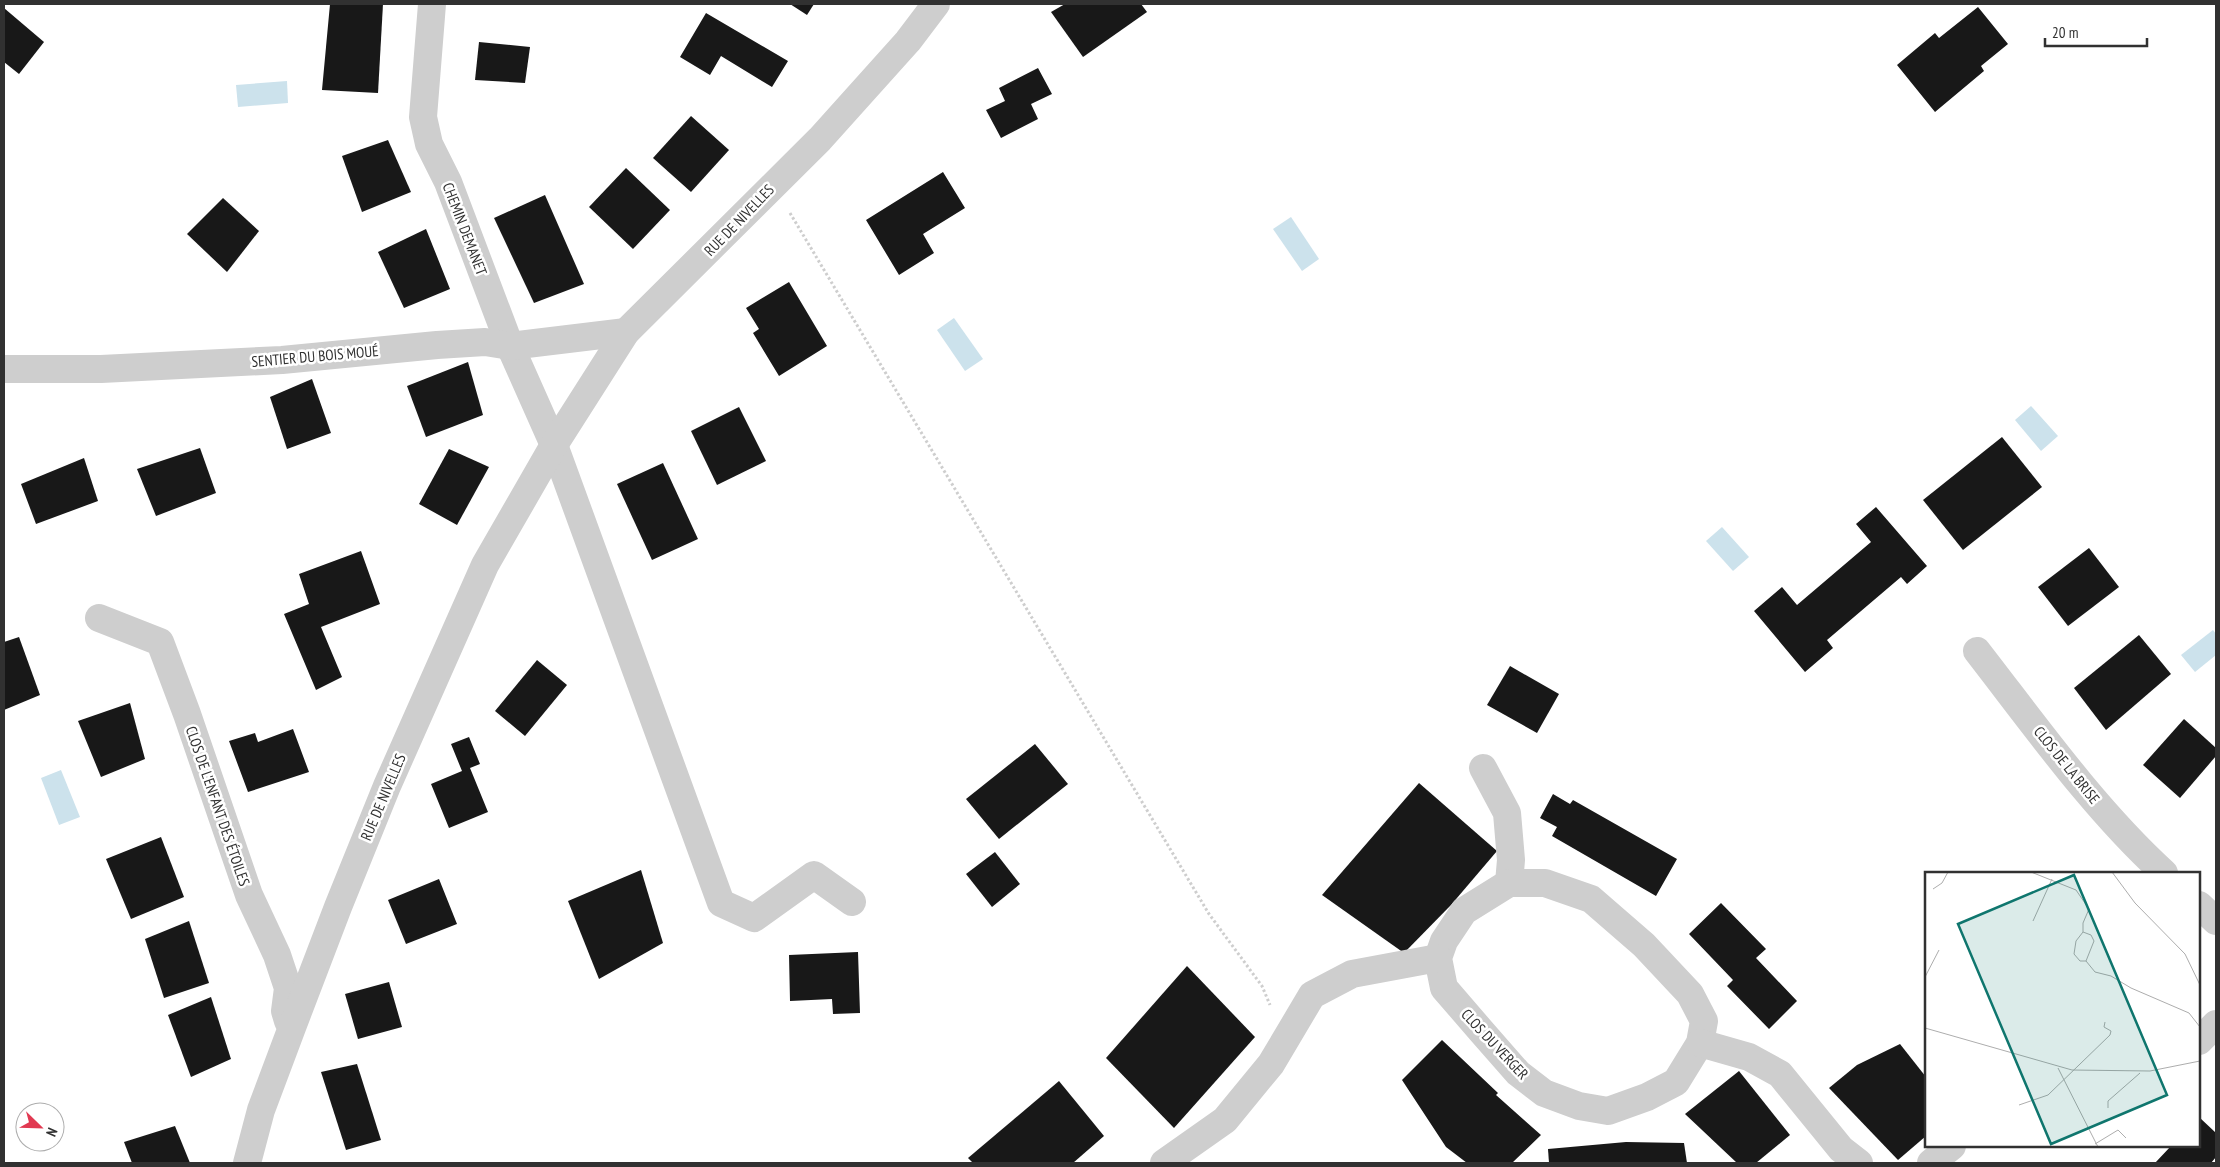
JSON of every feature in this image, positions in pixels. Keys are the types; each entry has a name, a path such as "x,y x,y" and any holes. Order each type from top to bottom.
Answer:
{"street":[{"name":"CHEMIN DEMANET","path":"432,4 423,117 429,144 448,182 510,346 554,445"},
{"name":"RUE DE NIVELLES","path":"247,1163 261,1110 348,881 450,641 485,565 554,445 626,332 820,139 908,41 936,4"},
{"name":"SENTIER DU BOIS MOUÉ","path":"4,369 101,369 282,360 436,345 485,342 510,346 626,332"},
{"path":"554,445 721,903 754,918 814,875 852,902"},
{"name":"CLOS DE L'ENFANT DES ÉTOILES","path":"99,618 160,642 187,714 249,895 277,955 288,988 285,1011 291,1030"},
{"name":"CLOS DE LA BRISE","path":"1977,651 2134,846 2163,872"},
{"path":"1164,1163 1225,1120 1271,1064 1312,995 1352,974 1438,958 1444,942 1464,911 1509,883 1511,860 1507,814 1484,768"},
{"name":"CLOS DU VERGER","path":"1438,958 1444,988 1518,1073 1544,1092 1579,1106 1608,1111 1676,1082 1700,1044 1704,1020 1690,994 1644,945 1590,899 1545,883 1509,883"},
{"path":"2200,906 2216,921"},
{"path":"2200,1040 2216,1024"},
{"path":"1700,1044 1749,1057 1780,1074 1841,1149 1859,1163"},
{"path":"1931,1163 1951,1147"}],"path":[{"path":"773,185 1209,914 1262,986 1277,1020 1290,1033"}],"water":[{"path":"287,81 288,103 238,107 236,85"},
{"path":"1291,217 1319,259 1302,271 1273,229"},
{"path":"954,318 983,359 965,371 937,330"},
{"path":"2031,406 2058,436 2041,451 2015,420"},
{"path":"1722,527 1749,557 1733,571 1706,541"},
{"path":"2213,630 2216,634 2216,655 2195,672 2181,655"},
{"path":"61,770 80,817 59,825 41,778"}],"building":[{"path":"330,4 383,4 378,93 322,90"},
{"path":"790,4 814,4 807,15"},
{"path":"1065,4 1141,4 1147,12 1083,57 1051,12"},
{"path":"1978,7 2008,44 1981,66 1984,71 1935,112 1897,65 1935,33 1939,38"},
{"path":"4,8 44,42 19,74 4,62"},
{"path":"706,13 788,61 772,87 721,56 710,75 680,57"},
{"path":"479,42 530,47 525,83 475,80"},
{"path":"1038,68 1052,94 1031,104 1038,119 1001,138 986,110 1005,101 999,88"},
{"path":"691,116 729,150 691,192 653,158"},
{"path":"388,140 411,192 362,212 342,156"},
{"path":"626,168 670,210 633,249 589,207"},
{"path":"943,172 965,208 923,234 934,253 899,275 866,220"},
{"path":"545,195 584,284 534,303 494,218"},
{"path":"223,198 259,231 227,272 187,234"},
{"path":"426,229 450,289 404,308 378,252"},
{"path":"789,282 827,346 779,376 753,333 759,329 746,308"},
{"path":"468,362 483,415 426,437 407,386"},
{"path":"312,379 331,433 287,449 270,397"},
{"path":"739,407 766,461 717,485 691,431"},
{"path":"2002,437 2042,487 1963,550 1923,500"},
{"path":"200,448 216,493 156,516 137,469"},
{"path":"449,449 489,467 457,525 419,504"},
{"path":"84,458 98,501 36,524 21,484"},
{"path":"663,463 698,539 652,560 617,484"},
{"path":"1876,507 1927,566 1907,584 1901,577 1827,640 1833,648 1805,672 1754,611 1782,587 1797,605 1871,542 1856,524"},
{"path":"2089,548 2119,587 2068,626 2038,587"},
{"path":"361,551 380,604 321,627 342,677 316,690 284,614 309,604 299,574"},
{"path":"2139,635 2171,674 2106,730 2074,688"},
{"path":"19,637 40,695 4,710 4,642"},
{"path":"537,660 567,685 525,736 495,711"},
{"path":"1510,666 1559,694 1537,733 1487,705"},
{"path":"130,703 145,759 101,777 78,721"},
{"path":"2184,719 2216,748 2216,756 2180,798 2143,765"},
{"path":"293,729 309,772 248,792 229,741 255,733 258,742"},
{"path":"469,737 480,764 470,768 488,812 449,828 431,784 462,771 451,744"},
{"path":"1035,744 1068,784 999,839 966,799"},
{"path":"1419,783 1497,851 1451,905 1404,953 1322,895"},
{"path":"1553,794 1570,804 1573,800 1677,859 1656,896 1552,836 1557,827 1540,818"},
{"path":"161,837 184,897 131,919 106,859"},
{"path":"995,852 1020,884 992,907 966,874"},
{"path":"641,870 663,943 599,979 568,901"},
{"path":"439,879 457,924 406,944 388,900"},
{"path":"1721,903 1766,949 1756,958 1797,1001 1769,1029 1727,986 1733,980 1689,934"},
{"path":"189,921 209,983 164,998 145,939"},
{"path":"858,952 860,1013 833,1014 832,999 790,1001 789,955"},
{"path":"1187,966 1255,1037 1174,1128 1106,1058"},
{"path":"389,982 402,1027 358,1039 345,994"},
{"path":"211,997 231,1059 191,1077 168,1015"},
{"path":"1442,1040 1498,1093 1496,1095 1541,1135 1512,1163 1467,1163 1446,1147 1402,1080"},
{"path":"1900,1044 1925,1076 1925,1137 1898,1160 1829,1088 1857,1065"},
{"path":"357,1064 381,1140 346,1150 321,1072"},
{"path":"1739,1071 1790,1135 1756,1163 1737,1163 1685,1114"},
{"path":"1059,1081 1104,1136 1073,1163 973,1163 968,1158"},
{"path":"2200,1118 2216,1133 2216,1157 2211,1163 2155,1163 2170,1147 2200,1147"},
{"path":"175,1126 190,1163 132,1163 124,1142"},
{"path":"1626,1142 1684,1143 1687,1163 1549,1163 1548,1149"}]}
